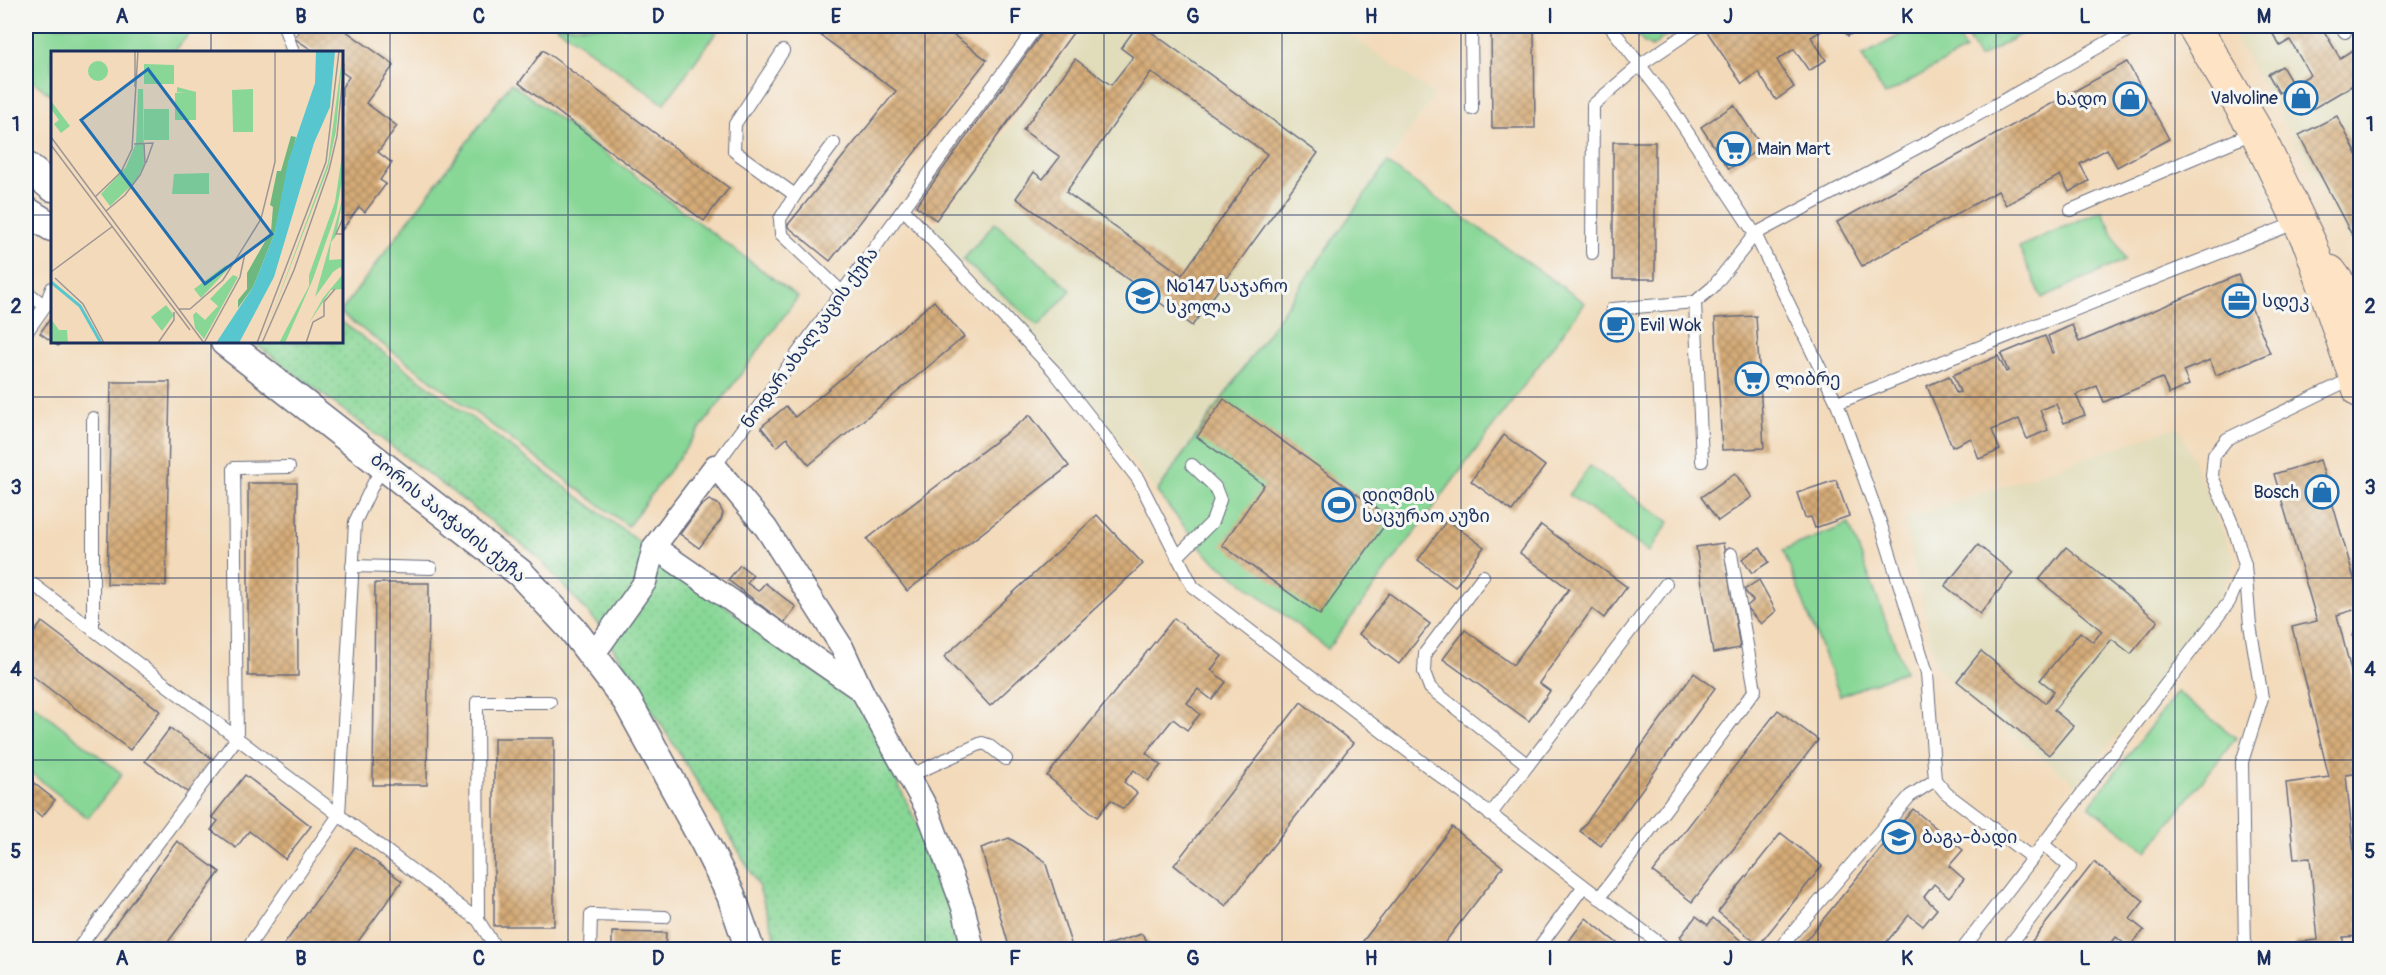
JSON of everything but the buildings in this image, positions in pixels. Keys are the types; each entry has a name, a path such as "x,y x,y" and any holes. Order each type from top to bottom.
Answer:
{"main road":[{"path":"2200,27 2256,131 2305,234 2357,376"},
{"path":"2305,234 2361,313"}],"street":[{"path":"26,166 51,186"},
{"path":"26,211 51,225"},
{"name":"ბორის პაიჭაძის ქუჩა","path":"228,344 520,573 593,655 627,701 705,843 731,896 750,950"},
{"path":"715,466 766,528 842,647 862,691 927,809 964,910 973,950"},
{"name":"ნოდარ ახალკაცის ქუჩა","path":"593,655 645,582 654,547 715,466"},
{"path":"654,547 862,691"}],"lane":[{"path":"284,26 293,51"},
{"name":"ნოდარ ახალკაცის ქუჩა","path":"715,466 1037,26"},
{"path":"1471,26 1472,109"},
{"path":"1610,26 1664,97 1755,234 1837,403 1880,522 1927,673 1935,780 1946,793 2032,858"},
{"path":"1592,253 1593,105 1640,65 1698,26"},
{"path":"1612,309 1695,302 1713,287 1755,234 2136,26"},
{"path":"783,51 735,124 734,151 795,195"},
{"path":"2071,210 2256,131"},
{"path":"834,142 780,219 781,234 843,293"},
{"path":"904,210 1054,371 1138,480 1193,587 1668,950"},
{"path":"1837,403 2305,234"},
{"path":"26,291 45,306"},
{"path":"26,333 45,306 51,291"},
{"path":"1695,302 1702,461"},
{"path":"2246,950 2242,762 2262,698 2250,625 2245,565 2234,528 2212,476 2214,455 2227,439 2357,376"},
{"path":"93,418 93,630"},
{"path":"1177,557 1212,522 1220,500 1215,487 1192,465"},
{"path":"77,950 237,738 234,468 289,467"},
{"path":"246,950 339,815 355,522 374,482 384,467"},
{"path":"1599,898 1755,690 1731,554"},
{"path":"1962,950 2229,602 2245,565"},
{"path":"352,566 430,568"},
{"path":"1483,576 1425,653 1424,672 1430,688 1528,765"},
{"path":"26,579 478,920 497,950"},
{"path":"1490,815 1666,584"},
{"path":"478,920 477,702 550,702"},
{"path":"909,776 982,743 1006,759"},
{"path":"1778,950 1910,796 1935,780"},
{"path":"2006,950 2070,867 2043,844"},
{"path":"1536,950 1583,887"},
{"path":"590,950 591,915 665,916"}],"shaded area":[{"name":"№147 საჯარო სკოლა","path":"1085,26 1338,26 1435,95 1157,492 1056,361 930,232"},
{"path":"2228,26 2360,26 2360,262 2312,170"},
{"path":"2179,426 2234,560 2223,590 2196,633 2078,786 1965,697 1936,665 1904,520"}],"green space":[{"path":"26,26 195,26 175,51 51,51 51,95 26,76"},
{"path":"556,26 721,26 664,104"},
{"path":"1630,26 1676,27 1652,47 1644,43"},
{"path":"1916,26 1952,26 1965,50 1885,95 1862,56"},
{"path":"1961,26 2035,26 1979,58"},
{"path":"511,83 798,297 628,526 344,315 344,307"},
{"path":"1387,163 1585,303 1328,649 1206,554 1157,492"},
{"path":"2102,210 2125,260 2042,298 2019,247"},
{"path":"995,223 1071,290 1039,326 963,260"},
{"path":"344,323 861,706 957,908 966,949 779,949 758,885 718,815 598,624 536,555 256,344 344,344"},
{"path":"1590,466 1669,522 1649,552 1569,495"},
{"path":"1849,524 1905,671 1840,696 1783,550"},
{"path":"2177,692 2236,738 2147,851 2089,806"},
{"path":"29,701 122,774 88,818 26,769 26,706"}],"place":[{"name":"Valvoline","path":"2301,98"},
{"name":"ხადო","path":"2130,99"},
{"name":"Main Mart","path":"1734,149"},
{"name":"№147 საჯარო სკოლა","path":"1143,296"},
{"name":"სდეკ","path":"2239,301"},
{"name":"Evil Wok","path":"1617,325"},
{"name":"ლიბრე","path":"1752,379"},
{"name":"Bosch","path":"2322,492"},
{"name":"დიღმის საცურაო აუზი","path":"1339,505"},
{"name":"ბაგა-ბადი","path":"1899,837"}]}
